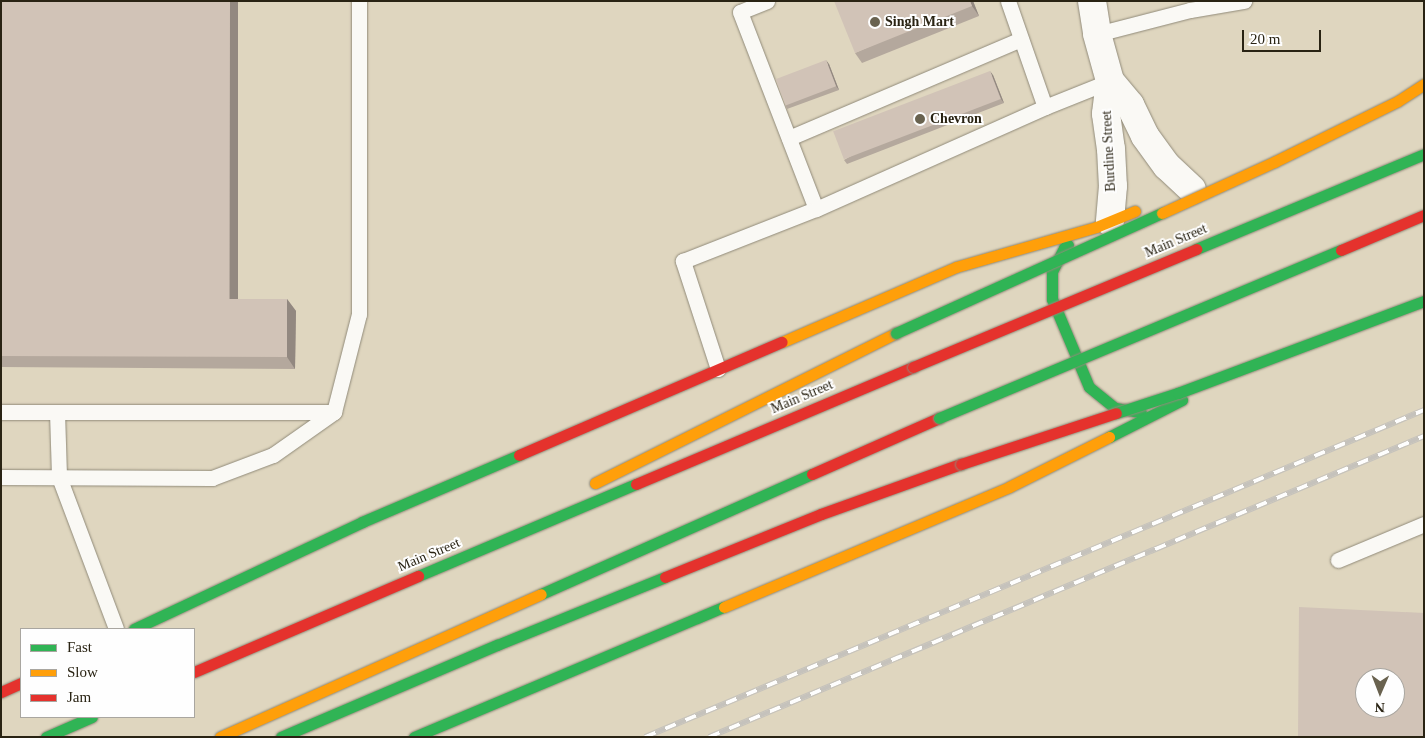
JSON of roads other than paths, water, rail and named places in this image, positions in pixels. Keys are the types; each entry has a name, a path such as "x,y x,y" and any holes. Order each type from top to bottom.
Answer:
{"highway":[{"path":"583,489 896,333 1274,162 1398,101 1424,84"},
{"path":"136,628 362,522 956,267 1103,224 1424,93"},
{"name":"Main Street","path":"195,672 913,367 1424,154"},
{"path":"220,737 939,418 1424,215"},
{"path":"1103,224 1064,248 1052,272 1052,298 1089,387 1115,408 1139,413 1169,407"},
{"path":"414,737 1009,487 1220,381 1424,295"},
{"path":"281,737 497,646 821,514 961,464 1178,393 1424,301"},
{"path":"351,604 520,520"},
{"path":"1,692 20,683"},
{"path":"46,737 90,718"}],"street":[{"name":"Burdine Street","path":"1092,1 1097,34 1110,81 1106,114 1111,149 1113,186 1103,224"},
{"name":"Burdine Street","path":"1110,81 1130,105 1146,136 1167,166 1192,189"}],"lane":[{"path":"1,477 212,478 273,454 334,412 359,314 359,1"},
{"path":"767,1 740,12 816,209"},
{"path":"1008,1 1045,107"},
{"path":"1097,34 1190,6 1244,1"},
{"path":"789,138 1021,39"},
{"path":"718,369 682,262 816,209 1045,107 1110,81"},
{"path":"1,412 334,412"},
{"path":"57,412 59,477 116,628"},
{"path":"1338,560 1424,524"},
{"path":"1394,536 1424,536"}],"railway":[{"path":"645,737 1424,410"},
{"path":"709,737 1424,436"}],"place":[{"name":"Singh Mart","path":"875,22"},
{"name":"Chevron","path":"920,119"}]}
